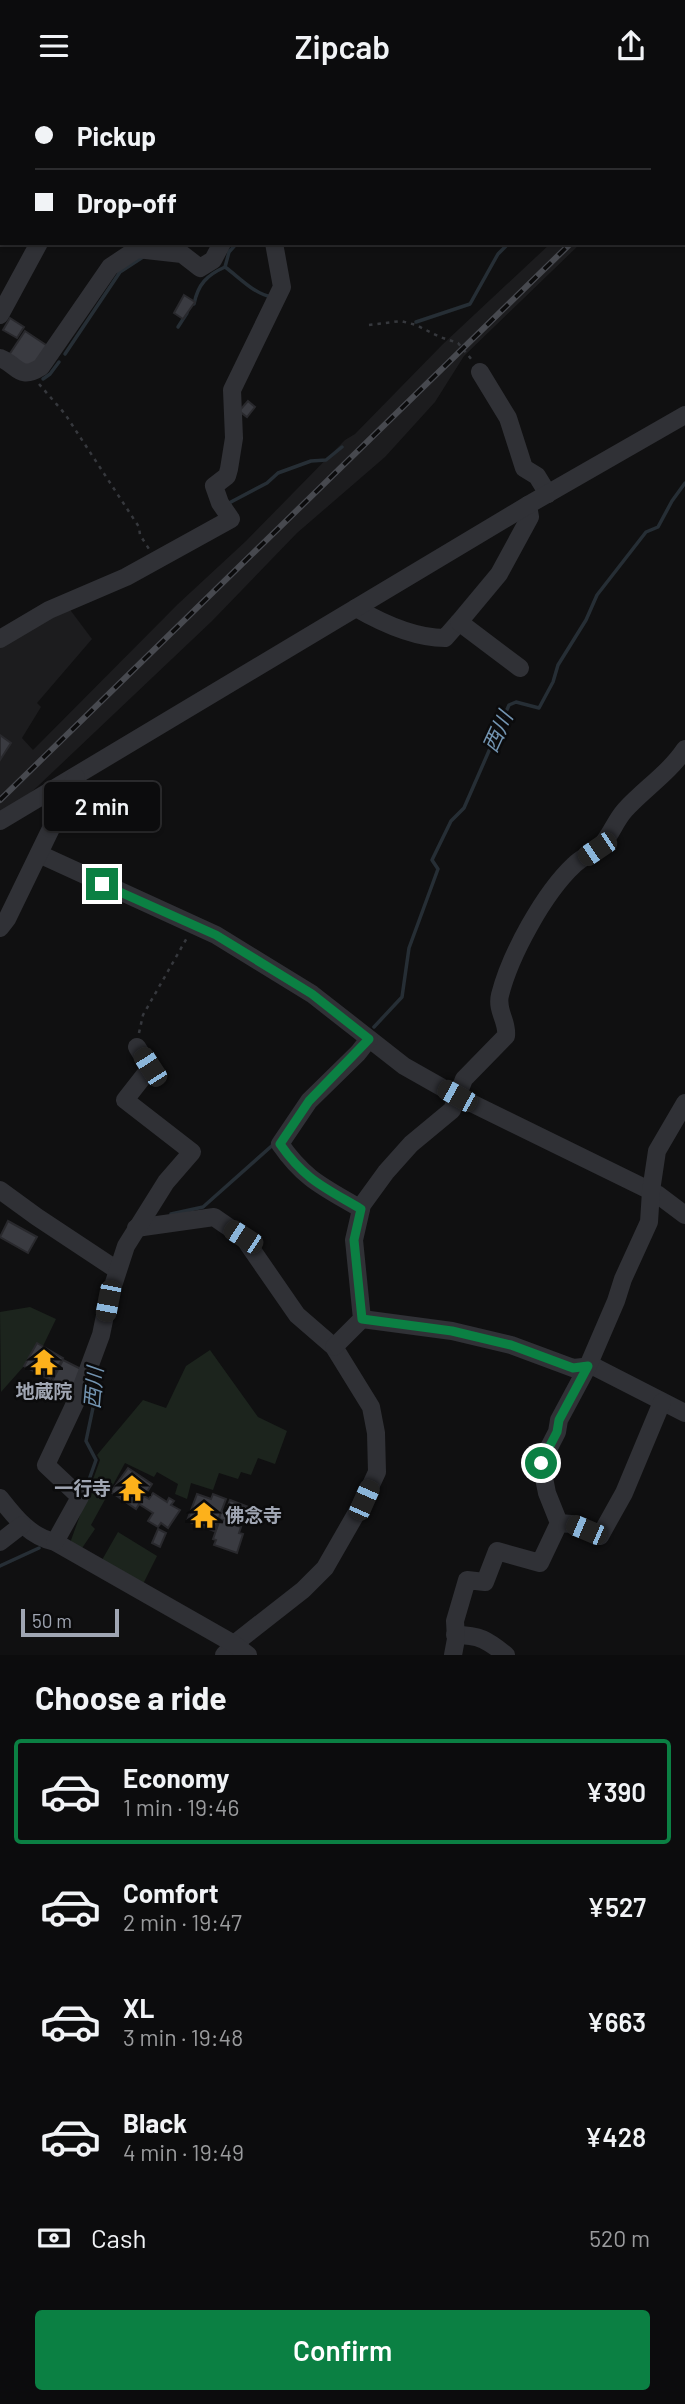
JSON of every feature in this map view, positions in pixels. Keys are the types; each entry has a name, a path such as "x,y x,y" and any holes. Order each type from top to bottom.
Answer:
{"street":[{"path":"0,315 38,245"},
{"path":"0,357 23,373 30,374 41,367 110,267 137,249 182,254 200,268 213,260 221,245"},
{"path":"0,639 49,610 126,577 231,519 220,503 214,486 227,476 229,470 234,437 232,390 282,287 274,245"},
{"path":"480,372 509,418 524,468 537,476 548,494"},
{"path":"0,821 528,505 685,415"},
{"path":"356,608 375,619 430,638 445,638 499,574 530,517 528,505"},
{"path":"459,622 520,668"},
{"path":"362,1319 354,1240 361,1209 386,1172 411,1144 452,1110 464,1079 506,1036 507,1029 498,1008 500,994 517,946 555,887 575,864 604,842 623,812 673,765 685,749"},
{"path":"0,928 7,919 76,777"},
{"path":"39,854 216,935 312,994 404,1066 457,1096 651,1191 685,1215"},
{"path":"361,1209 310,1179 294,1164 280,1144 309,1101 369,1039"},
{"path":"55,1542 80,1497 46,1465 78,1397 101,1335 108,1301 126,1246 166,1182 192,1152 125,1100 150,1067 137,1047"},
{"path":"453,1655 455,1621 467,1580 485,1582 497,1551 540,1563 559,1523 547,1493 541,1463 557,1432 559,1420 588,1366 649,1222 657,1151 685,1103"},
{"path":"0,1190 117,1270"},
{"path":"0,1498 22,1525 43,1539 55,1542 235,1651 325,1568 364,1500 377,1472 376,1433 371,1407 334,1347 297,1315 243,1237 214,1217 136,1228"},
{"path":"362,1319 452,1331 511,1345 573,1368 593,1366 685,1413"},
{"path":"334,1347 362,1319"},
{"path":"559,1523 571,1524 600,1536 624,1493 662,1402"},
{"path":"0,1542 22,1525"},
{"path":"455,1635 472,1635 487,1639 506,1655"}],"path":[{"path":"369,325 401,321 416,324 458,343 480,372"},
{"path":"30,374 65,414 139,527 139,535 156,559"},
{"path":"137,1047 143,1015 194,925"}],"shaded area":[{"path":"549,245 579,245 464,356 435,402 385,457 297,533 212,621 0,822 0,639 65,603 92,639 37,703 41,707 22,738 33,750 443,344"},
{"path":"30,1307 56,1319 43,1346 38,1343 24,1366 1,1392 0,1312"},
{"path":"210,1350 258,1417 287,1431 275,1464 258,1458 251,1475 241,1472 238,1479 219,1473 213,1490 191,1483 187,1499 175,1494 178,1484 157,1472 154,1477 125,1463 91,1525 95,1529 80,1551 70,1543 100,1460 97,1455 143,1400 166,1408 186,1366"},
{"path":"118,1532 157,1556 143,1584 102,1560"}],"building":[{"path":"184,295 195,302 183,319 174,313"},
{"path":"10,318 24,327 17,338 3,330"},
{"path":"25,331 49,347 32,371 9,355"},
{"path":"248,401 255,407 247,417 239,411"},
{"path":"0,735 11,743 0,760"},
{"path":"8,1221 37,1237 28,1253 0,1237"},
{"name":"地蔵院","path":"37,1343 63,1358 50,1380 24,1366"},
{"path":"63,1360 85,1371 73,1395 51,1383"},
{"name":"一行寺","path":"128,1468 152,1484 136,1509 111,1492"},
{"path":"153,1493 167,1502 169,1498 174,1501 171,1505 180,1510 168,1528 161,1523 158,1527 148,1521 153,1513 139,1504 144,1496 149,1499"},
{"name":"佛念寺","path":"197,1494 211,1499 213,1494 226,1499 214,1531 187,1521"},
{"path":"230,1500 254,1509 248,1523 237,1519 235,1525 241,1527 239,1533 243,1534 237,1553 214,1545 216,1540 213,1539 219,1522 222,1523 223,1520 219,1519 221,1512 225,1513"},
{"path":"158,1529 166,1533 160,1547 152,1543"}],"waterway":[{"path":"225,267 229,252 235,245"},
{"path":"416,322 470,304 498,254 507,245"},
{"path":"65,354 120,272 143,257"},
{"path":"194,304 204,281 225,267 253,289 272,297"},
{"path":"178,327 187,313"},
{"path":"43,379 59,362"},
{"path":"230,505 229,503 267,483 278,473 311,461 326,460 342,447"},
{"name":"西川","path":"374,1027 402,997 409,948 438,869 432,860 451,821 464,808 509,705 516,702 539,708 553,682 558,665 586,620 597,595 646,532 658,527 685,483"},
{"name":"西川","path":"171,1214 203,1207 275,1143"},
{"name":"西川","path":"84,1494 96,1460 86,1441 94,1403 91,1382"},
{"name":"西川","path":"0,1566 39,1548"}],"railway":[{"path":"0,800 569,245"}],"place":[{"name":"地蔵院","path":"44,1362"},
{"name":"一行寺","path":"132,1488"},
{"name":"佛念寺","path":"204,1515"}],"route":[{"path":"102,884 216,935 312,994 369,1039 309,1101 280,1144 294,1164 310,1179 361,1209 354,1240 362,1319 452,1331 511,1345 573,1368 588,1366 559,1420 557,1432 541,1463"}]}
